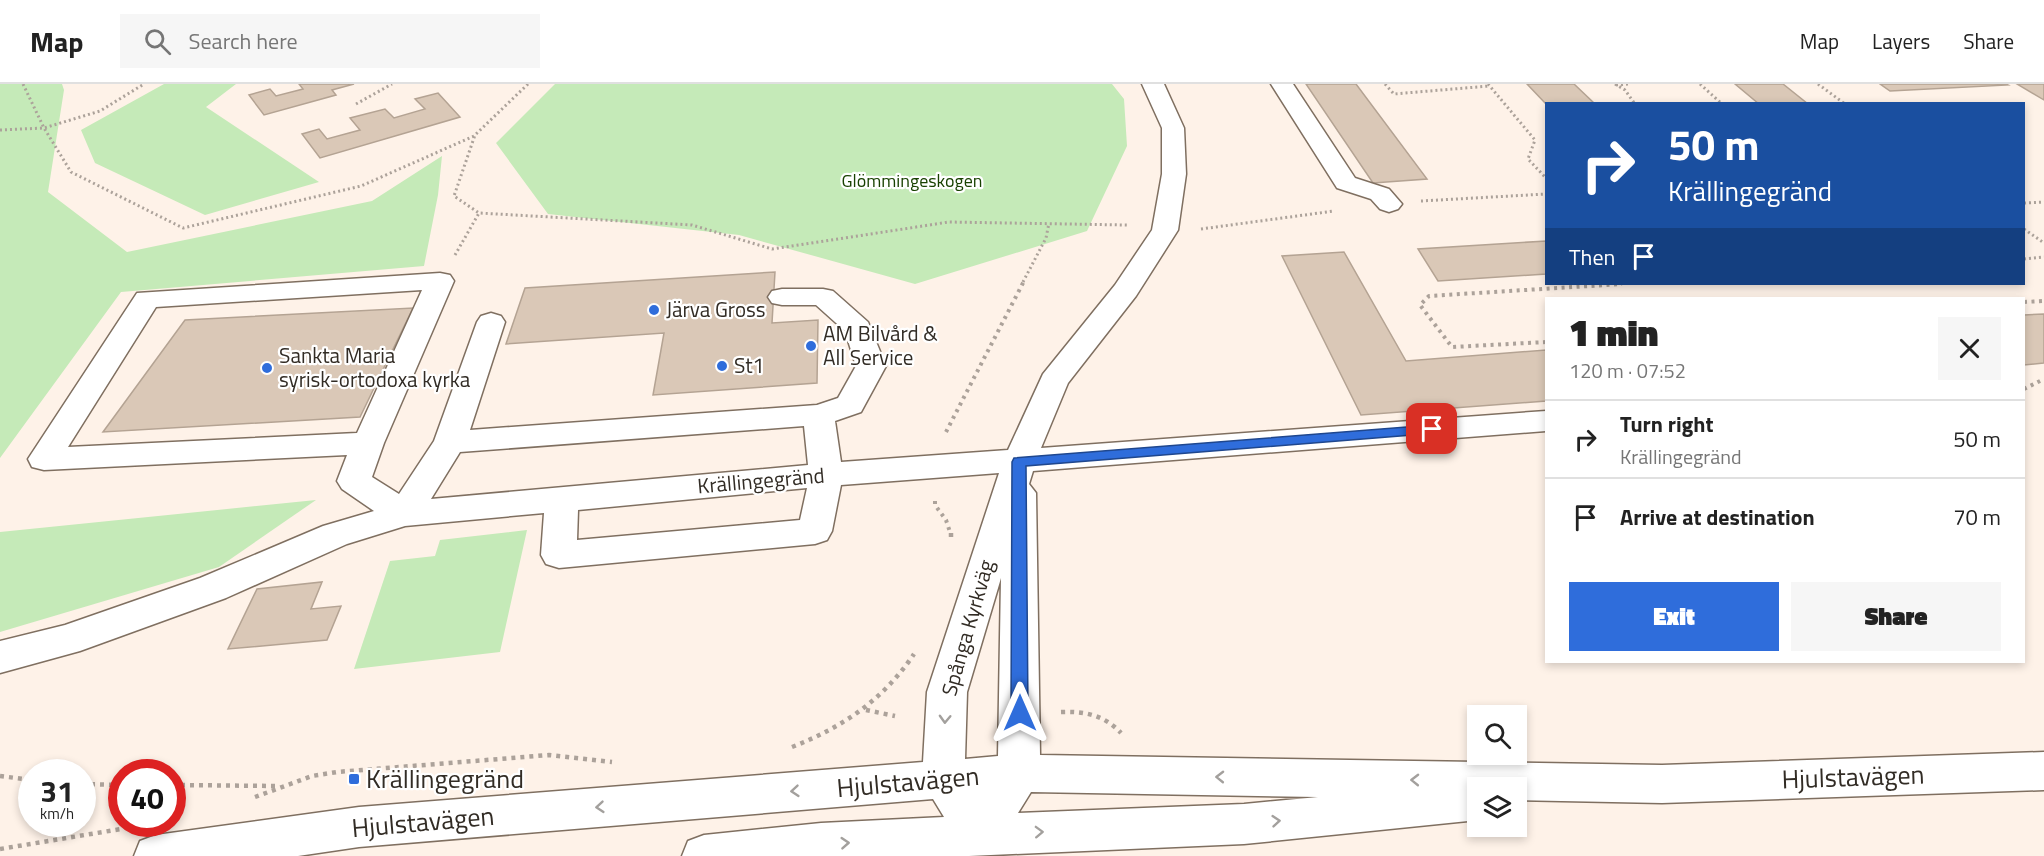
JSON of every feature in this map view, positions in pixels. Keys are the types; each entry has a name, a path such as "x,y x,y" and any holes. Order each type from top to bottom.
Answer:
{"street":[{"name":"Spånga Kyrkväg","path":"943,778 947,692 1019,462 1054,381 1126,290 1165,230 1173,174 1173,128 1153,84"},
{"path":"1282,84 1346,183 1380,194 1389,204"},
{"path":"368,443 44,459 147,299 440,282 368,443 354,481 404,514 450,442 491,322"},
{"path":"450,442 819,415 850,405 871,366 858,328 823,297 782,297"},
{"path":"562,498 559,555 815,531 826,475 819,415"},
{"name":"Krällingegränd","path":"0,657 67,640 213,588 335,534 404,514 826,475 1545,420"},
{"name":"Spånga Kyrkväg","path":"1019,462 1019,773"},
{"name":"Hjulstavägen","path":"156,856 359,827 1019,773 1662,784 2044,771"},
{"path":"981,835 1019,773"},
{"path":"943,778 981,835"},
{"name":"Hjulstavägen","path":"1527,797 1662,784"},
{"path":"704,856 821,844 1244,824 1467,802"}],"path":[{"path":"23,84 44,128 71,172 183,228 361,186 475,135 528,84"},
{"path":"0,130 44,128 100,111 144,84"},
{"path":"356,104 392,84"},
{"path":"1385,84 1394,94 1489,85 1535,140 1527,159 1545,177"},
{"path":"1615,84 1628,84"},
{"path":"1615,84 1625,90 1634,102"},
{"path":"1700,84 1720,102"},
{"path":"1818,84 1842,102"},
{"path":"475,135 454,196 479,213 692,225 772,249 949,222 1127,225"},
{"path":"2025,203 2044,202"},
{"path":"440,282 479,213"},
{"path":"951,549 952,533 945,516 934,504 939,447 1046,238 1049,224"},
{"path":"2025,230 2044,243"},
{"path":"2025,258 2044,257"},
{"path":"1545,342 1452,347 1420,305 1429,296 1606,285"},
{"path":"2025,302 2044,301"},
{"path":"2025,388 2044,379"},
{"path":"784,750 840,725 866,710 889,689 917,648"},
{"path":"866,710 895,716"},
{"path":"1058,712 1083,711 1100,715 1115,725 1124,737"},
{"path":"250,799 312,776 337,772 549,755 620,764"},
{"path":"0,776 18,778"},
{"path":"186,785 283,786"},
{"path":"0,849 108,831"}],"green space":[{"path":"0,84 62,84 64,90 48,192 127,252 372,201 442,156 438,195 424,266 121,292 0,458"},
{"path":"164,84 236,84 206,107 319,182 205,215 95,163 81,130"},
{"name":"Glömmingeskogen","path":"555,84 1112,84 1124,99 1127,146 1087,231 915,284 739,235 548,214 496,143"},
{"path":"316,500 219,567 0,632 0,532"},
{"path":"527,530 500,652 354,669 390,561 435,556 440,540"}],"building":[{"path":"299,84 354,84 332,90 336,95 264,115 249,95 270,89 276,96 303,89"},
{"path":"1306,84 1356,84 1427,179 1373,183"},
{"path":"1527,84 1574,84 1593,102 1545,102"},
{"path":"1735,84 1783,84 1806,102 1757,102"},
{"path":"1880,84 2006,84 2008,85 1890,91"},
{"path":"2017,84 2044,84 2044,100"},
{"path":"438,93 460,117 320,158 302,134 319,129 327,139 360,130 350,118 385,109 394,118 425,109 415,99"},
{"path":"1545,241 1545,274 1438,281 1418,249"},
{"path":"1344,252 1406,361 1545,350 1545,401 1361,415 1282,256"},
{"path":"775,272 772,323 818,320 817,383 653,395 664,333 506,344 525,288"},
{"name":"Sankta Maria syrisk-ortodoxa kyrka","path":"413,308 360,417 103,432 185,320"},
{"path":"2044,314 2044,363 2025,365 2025,315"},
{"path":"322,582 311,609 341,606 327,640 228,649 257,589"}],"place":[{"name":"Järva Gross","path":"654,310"},
{"name":"AM Bilvård & All Service","path":"811,346"},
{"name":"St1","path":"722,366"},
{"name":"Sankta Maria syrisk-ortodoxa kyrka","path":"267,368"},
{"name":"Krällingegränd","path":"354,779"}],"route":[{"path":"1020,713 1019,462 1432,429"}]}
